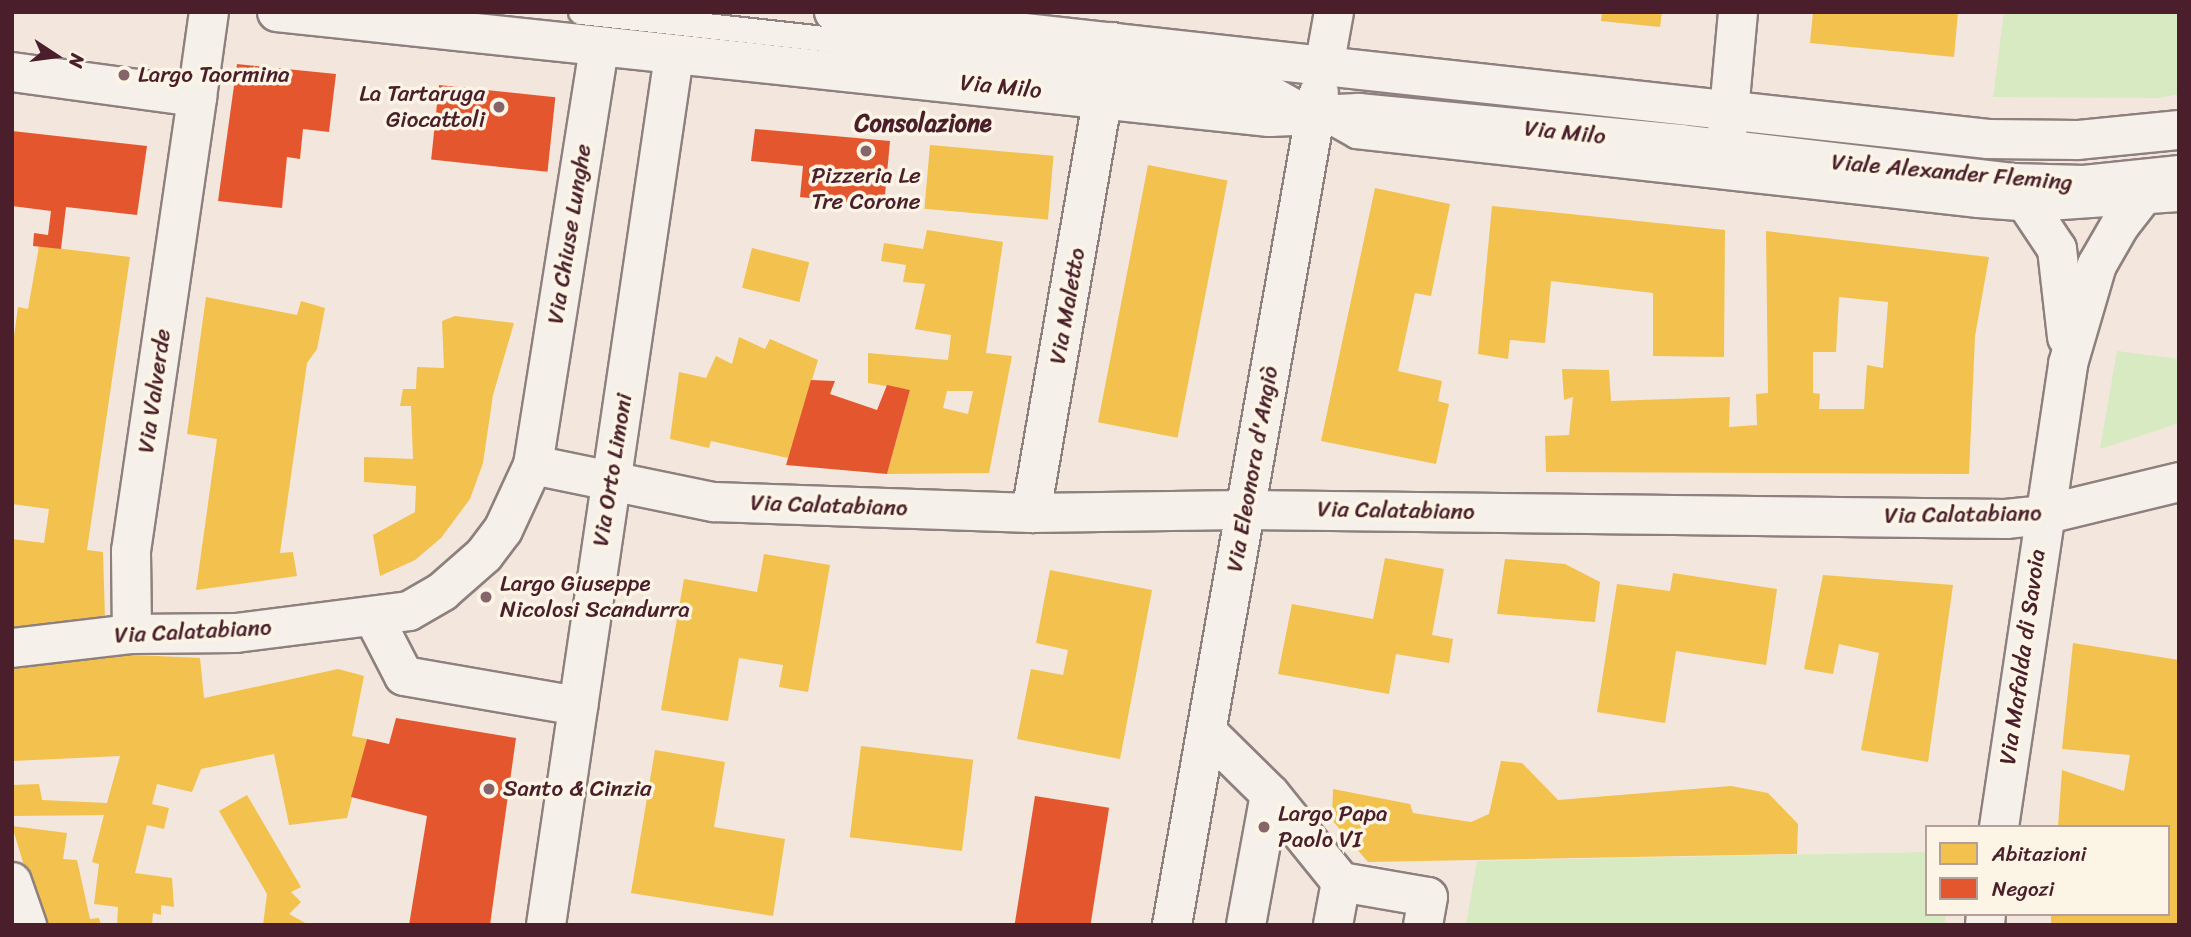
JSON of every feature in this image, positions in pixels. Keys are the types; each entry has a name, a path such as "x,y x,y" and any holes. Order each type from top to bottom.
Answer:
{"street":[{"name":"Via Valverde","path":"132,634 131,551 209,12"},
{"name":"Via Milo","path":"277,12 674,56 1108,70 1324,67 1729,111"},
{"name":"Via Milo","path":"834,12 1108,70 1269,117 1359,113 1726,150"},
{"name":"Via Eleonora d'Angiò","path":"1172,925 1334,12"},
{"path":"1726,150 1738,12"},
{"name":"Via Chiuse Lunghe","path":"533,465 599,48"},
{"name":"Via Orto Limoni","path":"546,925 674,56"},
{"name":"Via Maletto","path":"1031,513 1108,70"},
{"path":"12,72 197,97"},
{"name":"Viale Alexander Fleming","path":"1729,111 1988,139 2078,140 2179,130"},
{"name":"Viale Alexander Fleming","path":"1726,150 2023,196 2084,185 2163,189"},
{"path":"2068,364 2097,265 2163,189"},
{"path":"2023,196 2057,250 2068,364"},
{"name":"Via Mafalda di Savoia","path":"1998,825 2043,515 2068,364"},
{"name":"Via Calatabiano","path":"12,648 132,634 236,633 374,618 409,611 464,574 503,530 533,465 714,502 1031,513 1246,510 2006,519 2043,515 2179,482"},
{"path":"374,618 404,676 578,706"},
{"path":"1207,732 1270,794 1341,882 1428,897 1423,925"},
{"path":"1247,925 1270,794"},
{"path":"12,882 27,925"},
{"path":"1333,925 1341,882"}],"lane":[{"path":"581,12 1108,70"},
{"path":"1315,116 1356,136 2023,196"}],"green space":[{"path":"2004,12 2179,12 2179,94 2159,98 1993,97"},
{"path":"2117,351 2179,359 2179,423 2100,449"},
{"path":"1925,852 1925,916 1946,916 1944,925 1466,925 1477,861"}],"building: Abitazioni":[{"path":"1602,12 1662,12 1660,27 1601,21"},
{"path":"1813,12 1958,12 1954,57 1810,43"},
{"path":"930,145 1054,156 1048,220 924,209"},
{"path":"1148,165 1228,180 1178,438 1098,422"},
{"path":"1375,188 1450,204 1431,296 1415,293 1398,371 1442,381 1438,401 1449,404 1436,464 1321,441"},
{"path":"1492,206 1725,230 1724,357 1653,356 1653,293 1551,281 1545,343 1510,340 1508,359 1478,354"},
{"path":"927,230 1003,242 986,353 1012,356 989,473 887,474 910,390 868,383 868,353 948,360 951,335 915,329 925,284 903,282 906,265 881,261 884,243 923,249","holes":["947,391 973,391 968,414 943,408"]},
{"path":"1766,231 1989,257 1975,336 1969,474 1546,472 1545,436 1569,435 1573,397 1564,400 1562,369 1609,370 1611,401 1730,397 1729,427 1757,425 1756,394 1768,393","holes":["1839,297 1888,302 1883,368 1867,365 1864,409 1819,409 1820,394 1813,393 1813,352 1836,352"]},
{"path":"39,246 130,257 87,550 103,552 105,619 12,633 12,539 44,543 49,509 12,504 12,351 18,307 28,309"},
{"path":"752,248 809,262 799,302 742,288"},
{"path":"206,297 297,315 301,301 325,308 317,349 307,363 280,553 293,552 297,576 196,590 217,439 187,434"},
{"path":"455,316 514,323 493,395 483,463 470,499 441,538 415,560 380,576 373,535 415,512 416,486 364,482 364,457 413,459 411,406 400,406 403,389 416,389 417,367 444,368 442,321"},
{"path":"739,337 765,349 770,339 818,360 788,458 711,441 709,448 670,439 679,372 706,378 716,356 732,364"},
{"path":"764,554 830,565 808,692 779,687 783,665 739,658 728,721 661,710 684,579 757,592"},
{"path":"1385,558 1444,569 1432,635 1453,639 1449,663 1396,654 1389,694 1278,674 1292,604 1373,619"},
{"path":"1505,559 1565,564 1600,582 1595,622 1497,614"},
{"path":"1050,570 1152,590 1120,759 1017,739 1031,669 1063,675 1068,650 1036,643"},
{"path":"1673,573 1777,589 1766,665 1676,651 1665,723 1597,712 1617,584 1670,591"},
{"path":"1823,575 1953,585 1928,762 1861,750 1879,653 1839,644 1833,674 1804,669"},
{"path":"2073,643 2179,660 2179,925 2051,925 2051,916 2170,916 2170,825 2058,825 2062,770 2124,791 2130,755 2062,749"},
{"path":"91,653 200,658 204,698 338,669 364,676 352,736 367,739 347,818 289,825 274,754 201,769 192,792 157,784 152,804 169,808 164,829 147,825 135,873 172,878 174,907 161,905 161,915 153,913 152,925 117,925 118,907 94,904 99,864 92,862 104,815 12,816 12,785 39,784 42,800 107,803 120,756 12,761 12,664"},
{"path":"861,746 973,760 962,851 850,837"},
{"path":"655,750 725,762 714,827 785,839 773,916 631,893"},
{"path":"1501,761 1522,763 1558,800 1731,786 1768,793 1798,824 1797,854 1368,862 1332,820 1333,789 1410,804 1413,813 1471,822 1489,814"},
{"path":"247,795 301,887 291,892 301,902 289,914 309,925 263,925 267,894 219,811"},
{"path":"12,826 67,833 63,859 77,860 90,919 99,918 101,925 42,925"}],"building: Negozi":[{"path":"237,64 336,74 329,132 303,129 300,159 287,157 282,208 218,201"},
{"path":"439,85 555,97 548,172 431,160"},
{"path":"755,129 890,141 884,206 800,197 803,166 751,161"},
{"path":"12,131 147,146 137,215 66,207 61,249 33,246 34,233 48,235 51,211 12,206"},
{"path":"811,380 835,381 830,394 877,410 887,385 910,390 887,474 786,465"},
{"path":"396,718 516,738 490,925 409,925 427,816 351,797 367,739 389,744"},
{"path":"1035,796 1109,808 1091,925 1015,925"}],"place":[{"name":"Largo Taormina","path":"124,75"},
{"name":"La Tartaruga Giocattoli","path":"499,107"},
{"name":"Pizzeria Le Tre Corone","path":"866,151"},
{"name":"Largo Giuseppe Nicolosi Scandurra","path":"486,597"},
{"name":"Santo & Cinzia","path":"489,789"},
{"name":"Largo Papa Paolo VI","path":"1264,827"}],"district":[{"name":"Consolazione","path":"923,124"}]}
